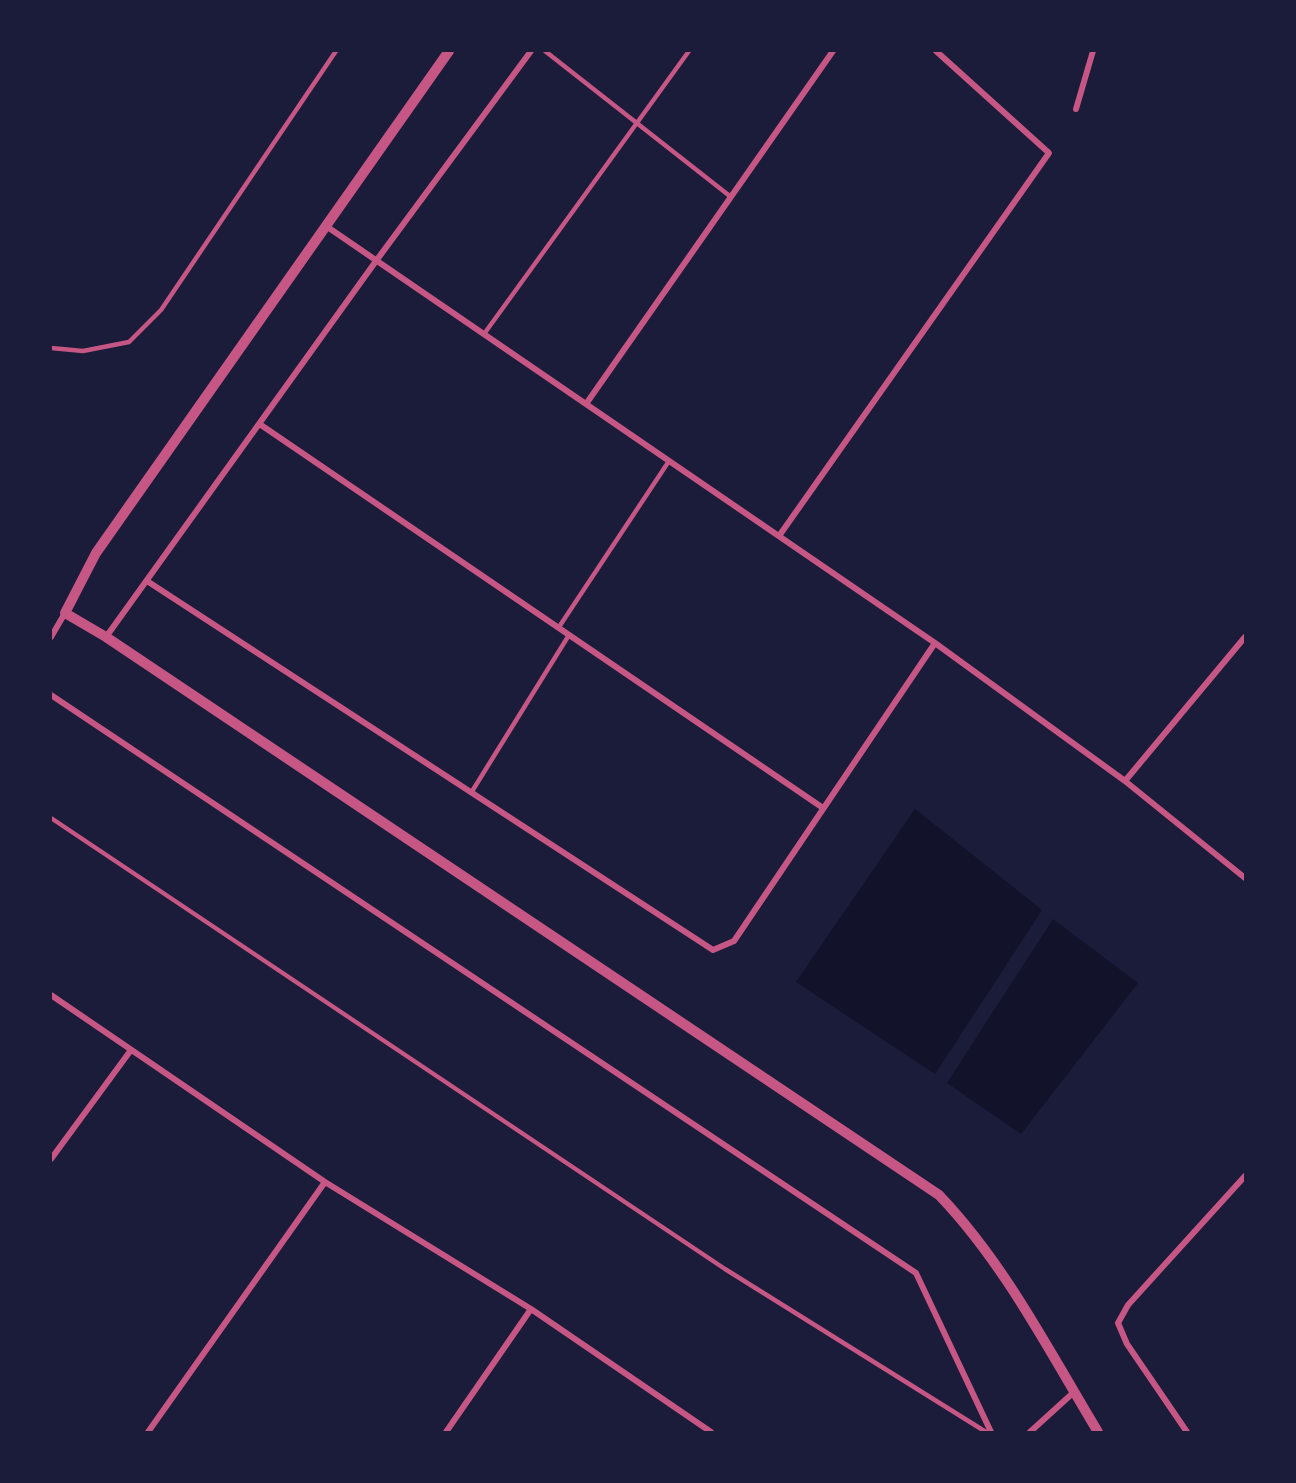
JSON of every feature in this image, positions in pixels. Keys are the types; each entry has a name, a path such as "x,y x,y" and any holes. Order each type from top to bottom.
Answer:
{"street":[{"path":"51,637 96,552 449,51"},
{"path":"106,637 261,425 376,261 531,51"},
{"path":"586,404 832,51"},
{"path":"779,536 1048,153 936,51"},
{"path":"1076,109 1093,51"},
{"path":"326,226 935,643 1125,781 1245,878"},
{"path":"261,425 824,808"},
{"path":"147,581 713,950 734,940 935,643"},
{"path":"65,613 106,637 939,1195 966,1224 1007,1280 1098,1432"},
{"path":"1125,781 1245,637"},
{"path":"51,694 916,1273 988,1432"},
{"path":"51,995 325,1182 531,1309 711,1432"},
{"path":"51,1160 131,1050"},
{"path":"1187,1432 1127,1344 1118,1323 1128,1305 1245,1176"},
{"path":"148,1432 325,1182"},
{"path":"446,1432 531,1309"},
{"path":"1030,1432 1074,1392"}],"lane":[{"path":"51,348 83,351 129,342 161,310 336,51"},
{"path":"545,51 730,196"},
{"path":"483,334 689,51"},
{"path":"559,627 669,460"},
{"path":"471,792 569,635"},
{"path":"51,818 725,1269 988,1432"}],"shaded area":[{"path":"915,809 1042,910 935,1074 796,982"},
{"path":"1053,919 1138,983 1021,1134 947,1083"}]}
